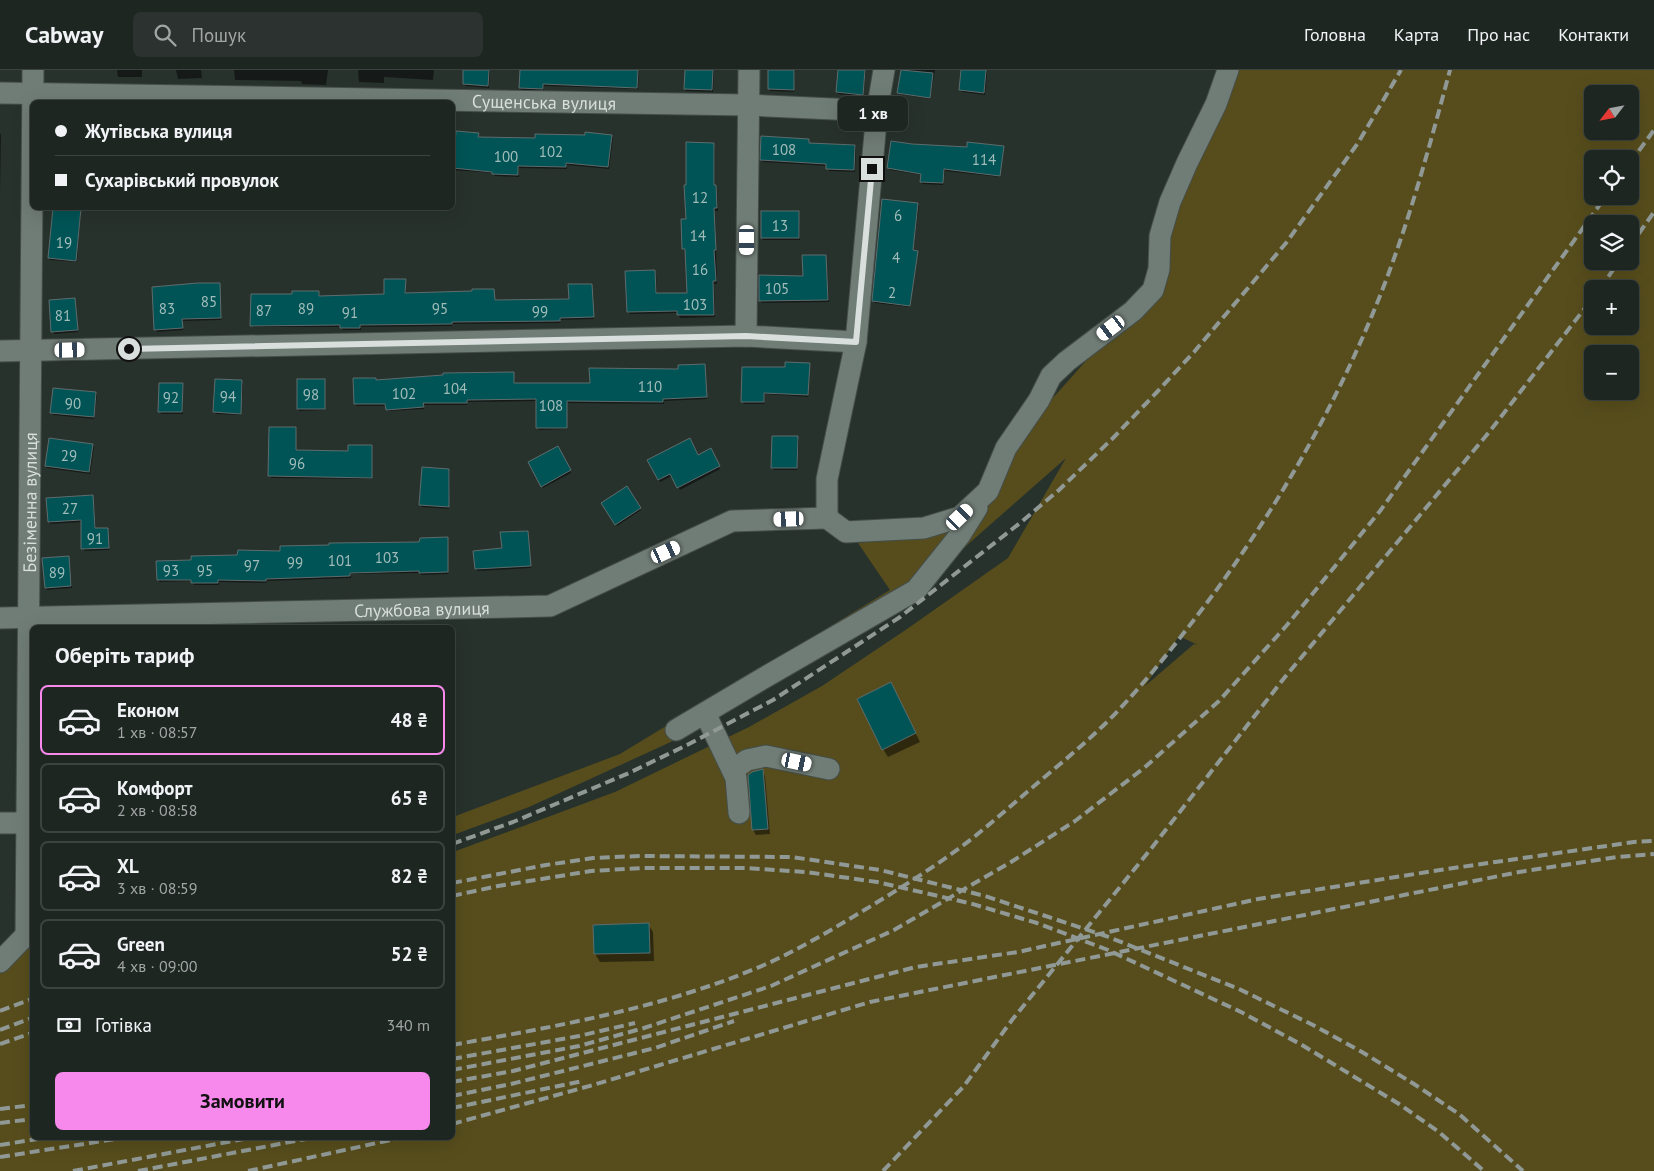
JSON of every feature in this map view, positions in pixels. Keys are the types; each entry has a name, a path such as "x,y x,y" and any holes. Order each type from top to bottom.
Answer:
{"street":[{"name":"Безіменна вулиця","path":"32,100 33,70"},
{"path":"746,336 748,70"},
{"path":"884,70 877,111 856,342 827,479 827,518 846,532 924,528 960,517 988,491"},
{"path":"676,730 916,590 960,535 988,491 1006,448 1039,400 1051,376 1067,361 1134,311 1153,290 1159,269 1160,236 1170,202 1216,104 1228,70"},
{"name":"Сущенська вулиця","path":"0,93 450,100"},
{"name":"Сущенська вулиця","path":"455,100 748,105 877,111"},
{"name":"Безіменна вулиця","path":"0,962 26,935 31,210"},
{"path":"0,351 746,336 856,342"},
{"name":"Службова вулиця","path":"0,618 550,606 732,521 827,518"},
{"path":"705,713 736,778 739,813"},
{"path":"733,770 747,760 766,756 829,769"},
{"path":"0,823 27,823"}],"shaded area":[{"path":"1239,70 1654,70 1654,1171 0,1171 0,962 22,939 30,881 30,1140 455,1140 455,851 615,792 749,727 822,686 1008,558 1066,458 916,590 830,652 699,729 529,807 455,834 455,816 620,754 890,590 858,543 930,535 975,511 1052,399 1125,317 1150,293 1169,222","holes":["1179,636 1198,645 1194,644 1145,686"]}],"building":[{"path":"463,70 489,70 488,86 463,84"},
{"path":"520,70 638,70 637,88 543,84 543,89 519,88"},
{"path":"685,70 713,70 712,90 684,89"},
{"path":"768,70 794,70 794,90 768,89"},
{"path":"838,70 865,70 863,95 836,92"},
{"path":"901,70 933,73 930,98 897,93"},
{"path":"961,70 986,70 984,93 959,90"},
{"path":"456,131 479,133 478,137 535,138 535,134 585,135 585,132 612,135 608,167 566,163 566,167 518,166 518,175 492,174 492,172 455,168"},
{"path":"761,136 809,139 809,143 855,145 854,170 826,169 826,164 760,160"},
{"path":"891,141 967,147 967,142 1004,146 1000,176 944,169 943,183 920,182 921,174 887,168"},
{"path":"686,142 714,143 714,185 716,185 717,208 714,208 716,281 713,281 714,315 677,315 677,311 627,312 625,271 655,270 656,293 687,293 685,249 682,249 681,219 686,219 684,185 686,185"},
{"path":"882,199 918,203 913,250 918,251 910,306 872,301"},
{"path":"53,210 81,210 76,261 48,258"},
{"path":"761,211 799,211 799,238 761,238"},
{"path":"802,255 826,255 828,300 759,301 759,275 803,276"},
{"path":"384,279 406,279 405,293 494,289 495,300 569,299 568,284 592,284 594,317 560,318 560,321 360,325 360,328 340,328 340,325 250,326 251,294 292,294 292,291 319,291 319,296 384,294"},
{"path":"220,283 221,318 182,319 183,328 154,330 152,287"},
{"path":"75,298 78,330 51,332 49,300"},
{"path":"785,362 810,363 808,395 764,393 764,402 741,402 742,367 785,367"},
{"path":"705,364 707,397 663,399 663,402 567,401 567,428 536,428 536,399 467,400 467,403 423,403 424,407 386,410 385,404 354,404 353,378 376,378 376,380 443,375 443,373 514,372 514,383 590,383 589,368 678,369 678,365"},
{"path":"215,379 242,380 241,414 213,412"},
{"path":"297,379 325,379 325,409 297,409"},
{"path":"159,383 183,383 182,412 158,412"},
{"path":"53,388 96,392 94,417 50,413"},
{"path":"269,427 296,427 296,450 348,451 348,445 372,445 372,478 268,476"},
{"path":"772,436 798,436 797,468 771,468"},
{"path":"49,438 93,444 89,472 45,466"},
{"path":"690,438 698,455 711,448 720,466 677,488 670,474 658,480 647,460"},
{"path":"558,446 571,470 541,487 528,462"},
{"path":"422,467 449,469 449,507 419,505"},
{"path":"627,486 641,508 615,525 601,503"},
{"path":"93,495 95,528 108,528 109,548 81,549 81,520 48,522 46,498"},
{"path":"528,531 531,566 475,569 473,551 502,548 500,532"},
{"path":"448,537 448,572 350,573 350,576 266,579 266,581 218,580 218,583 191,583 191,580 157,580 156,561 191,560 191,556 237,555 238,550 280,551 280,546 329,545 329,543 419,542 420,538"},
{"path":"69,556 71,586 45,588 42,558"},
{"path":"891,682 916,733 882,750 857,699"},
{"path":"763,769 768,829 752,830 748,775"},
{"path":"649,923 650,953 594,954 593,925"}],"railway":[{"path":"455,843 513,822 629,773 773,700 900,617 1020,523 1059,490 1157,392 1194,352 1286,243 1358,143 1401,70"},
{"path":"455,1044 571,1023 649,1004 726,980 788,954 886,897 960,848 1066,759 1110,719 1138,689 1215,592 1282,492 1322,422 1357,350 1396,253 1425,162 1450,70"},
{"path":"1639,151 1654,130"},
{"path":"455,1069 579,1046 644,1028 771,986 894,930 1011,862 1075,821 1144,768 1219,701 1287,625 1380,511 1600,205"},
{"path":"1639,233 1654,212"},
{"path":"1606,280 1613,270"},
{"path":"883,1171 964,1086 1012,1020 1150,850 1285,677 1490,431 1584,309"},
{"path":"455,1081 513,1071 916,967 1018,952 1258,899 1440,870 1634,842 1654,841"},
{"path":"455,1123 593,1085 870,1002 1519,872 1617,857 1654,854"},
{"path":"455,882 593,858 639,856 792,857 880,870 985,896 1106,936 1239,989 1313,1025 1362,1052 1459,1114 1523,1171"},
{"path":"455,895 498,886 591,871 642,868 745,868 806,872 877,882 969,903 1037,923 1108,950 1241,1012 1302,1045 1399,1104 1439,1132 1484,1171"},
{"path":"0,1011 30,1000"},
{"path":"0,1030 30,1019"},
{"path":"455,1095 511,1084 655,1048 734,1021"},
{"path":"455,1058 579,1036 635,1023"},
{"path":"0,1044 30,1034"},
{"path":"455,1107 583,1081"},
{"path":"0,1109 30,1105"},
{"path":"0,1123 30,1119"},
{"path":"0,1145 31,1140"},
{"path":"0,1157 109,1140"},
{"path":"73,1171 238,1140"},
{"path":"138,1171 301,1140"},
{"path":"248,1171 391,1140"}],"route":[{"path":"129,349 746,336 856,342 872,169"}]}
